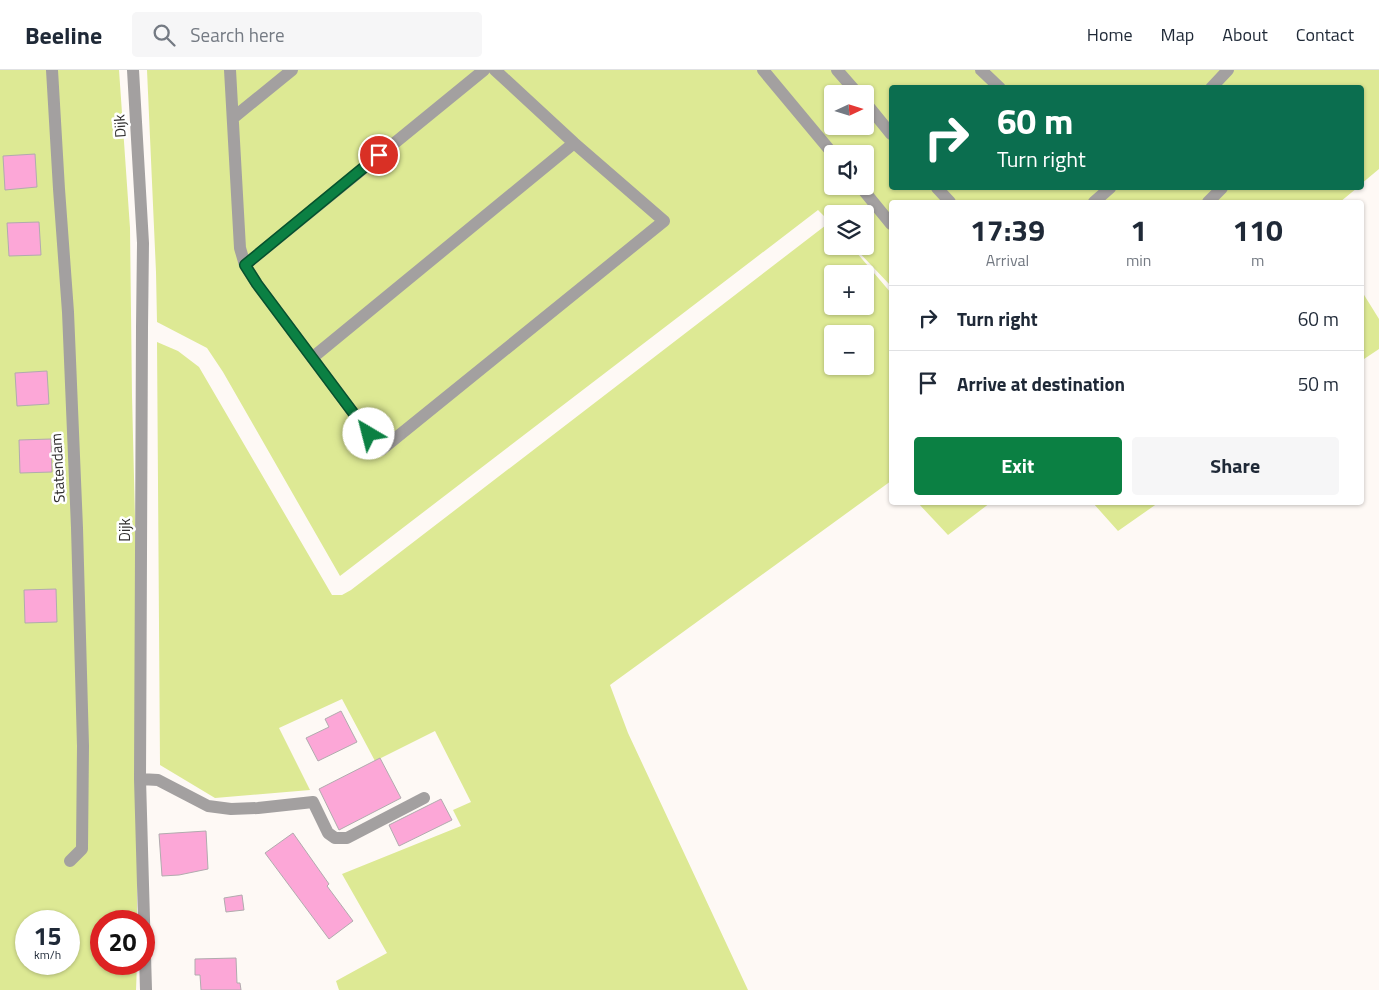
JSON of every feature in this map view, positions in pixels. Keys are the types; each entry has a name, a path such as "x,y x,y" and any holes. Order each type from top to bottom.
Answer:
{"street":[{"name":"Statendam","path":"52,70 68,312 82,671 84,795 82,849 70,861"},
{"name":"Dijk","path":"132,70 143,244 140,779 146,990"},
{"path":"230,70 240,248 245,265 381,450 664,221 494,70"},
{"path":"233,118 292,70"},
{"path":"245,265 484,70"},
{"path":"763,70 825,145"},
{"path":"838,70 850,85"},
{"path":"981,70 997,85"},
{"path":"1214,85 1228,70"},
{"path":"874,113 889,132"},
{"path":"312,358 574,143"},
{"path":"939,190 948,200"},
{"path":"1096,200 1106,190"},
{"path":"1210,200 1220,190"},
{"path":"867,195 889,222"},
{"path":"140,779 158,780 208,806 232,809 313,802 328,833 335,838 347,838 424,798"}],"green space":[{"path":"0,70 119,70 130,228 137,598 137,910 90,910 90,975 137,975 136,990 0,990"},
{"path":"147,70 1379,70 1379,169 1364,182 1364,85 889,85 889,190 1355,190 1342,200 889,200 889,284 874,268 874,265 871,265 862,255 874,255 874,205 824,205 824,216 818,210 340,576 223,372 207,348 157,322"},
{"path":"824,227 824,255 859,255 867,265 824,265 824,315 874,315 874,273 889,291 889,482 610,685 628,733 748,990 339,990 336,981 387,953 342,874 461,826 453,810 471,802 435,731 375,761 342,699 279,728 310,790 215,798 160,765 157,342 178,351 199,367 332,595 342,595"},
{"path":"1364,295 1379,319 1379,349 1364,359"},
{"path":"920,505 987,505 948,535"},
{"path":"1095,505 1155,505 1118,531"}],"building":[{"path":"35,154 37,187 5,190 3,156"},
{"path":"39,222 41,255 9,256 7,223"},
{"path":"47,371 49,404 17,406 15,373"},
{"path":"51,439 52,472 20,473 19,440"},
{"path":"56,589 57,622 25,623 24,590"},
{"path":"341,711 357,742 318,761 306,738 329,727 325,719"},
{"path":"380,758 401,798 339,830 319,789"},
{"path":"441,799 452,820 399,846 389,825"},
{"path":"206,831 208,869 179,875 162,876 159,834"},
{"path":"293,833 329,884 327,886 353,921 329,939 265,853"},
{"path":"242,895 244,910 226,912 224,898"},
{"path":"236,958 237,983 240,983 241,990 201,990 200,975 195,975 195,959"}],"route":[{"path":"369,434 257,284 245,265 379,155"}]}
